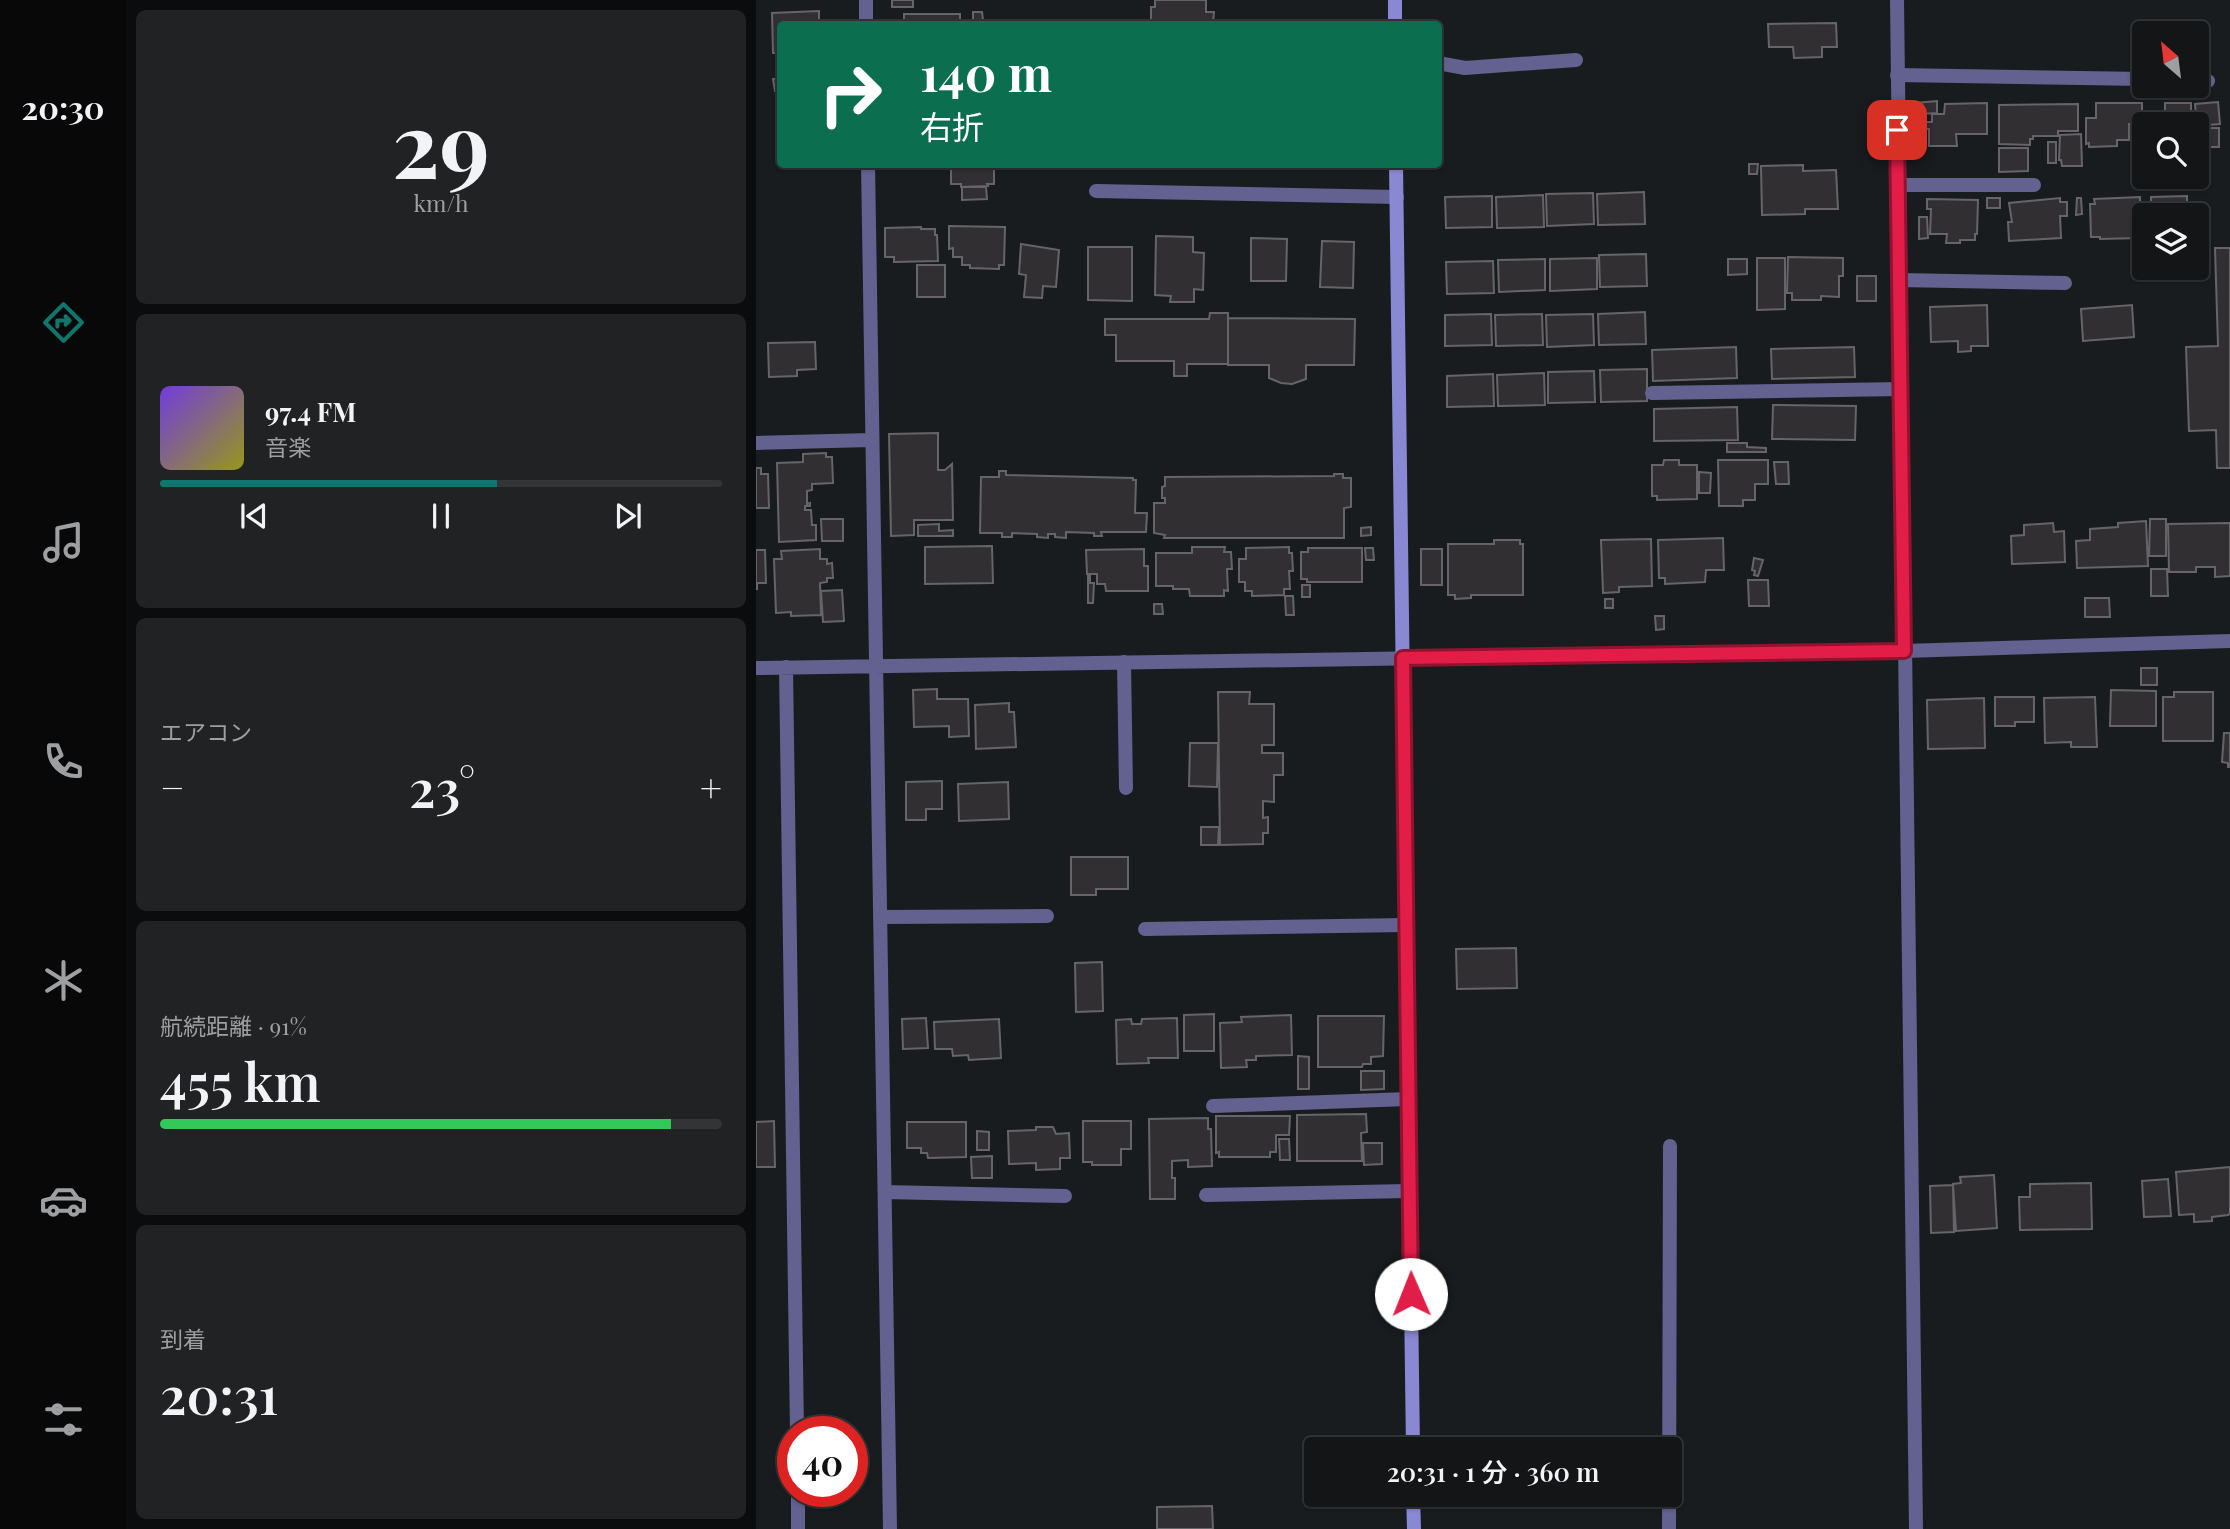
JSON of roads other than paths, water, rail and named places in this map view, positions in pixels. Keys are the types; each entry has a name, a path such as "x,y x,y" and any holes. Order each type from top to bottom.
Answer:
{"street":[{"path":"866,0 866,21"},
{"path":"1395,0 1395,21"},
{"path":"1897,0 1916,1529"},
{"path":"1442,64 1465,68 1576,61"},
{"path":"1897,75 2132,79"},
{"path":"868,168 890,1529"},
{"path":"1396,168 1413,1437"},
{"path":"1898,185 2034,185"},
{"path":"1096,191 1396,197"},
{"path":"1899,279 2065,283"},
{"path":"1652,393 1901,388"},
{"path":"756,443 871,440"},
{"path":"756,668 1904,651 2230,641"},
{"path":"1124,662 1126,788"},
{"path":"786,667 797,1416"},
{"path":"881,917 1047,916"},
{"path":"1145,929 1406,925"},
{"path":"1213,1106 1409,1099"},
{"path":"1670,1146 1670,1529"},
{"path":"1206,1195 1409,1191"},
{"path":"885,1192 1065,1196"},
{"path":"798,1507 798,1529"},
{"path":"1413,1507 1414,1529"}]}
